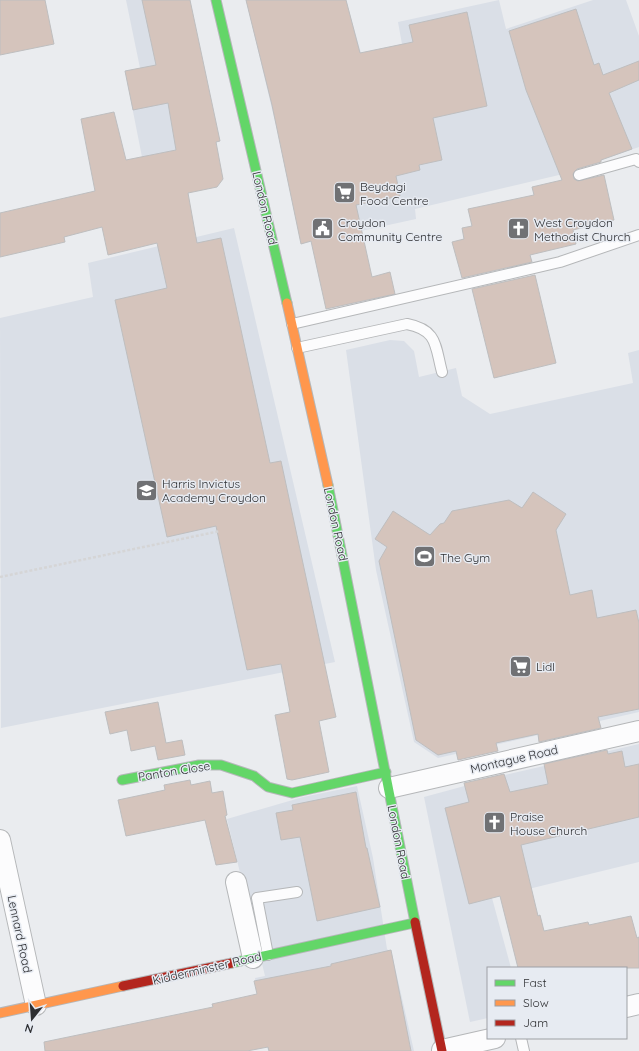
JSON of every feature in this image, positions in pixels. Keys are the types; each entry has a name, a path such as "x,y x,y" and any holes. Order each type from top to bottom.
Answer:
{"street":[{"name":"London Road","path":"216,0 320,450 387,780 414,923 442,1051"},
{"name":"Montague Road","path":"387,780 639,731"},
{"name":"Panton Close","path":"122,780 199,765 221,764 254,776 268,787 292,793 387,780"},
{"name":"Lennard Road","path":"0,840 36,1005"},
{"path":"236,882 260,956"},
{"name":"Kidderminster Road","path":"0,1013 414,923"},
{"path":"627,1007 639,1004"},
{"path":"442,1051 491,1039"}],"lane":[{"path":"579,175 636,159 639,162"},
{"path":"292,324 560,262 639,235"},
{"path":"297,348 407,324 422,327 432,336 442,372"},
{"path":"260,956 257,898 297,892"},
{"path":"521,1039 524,1051"}],"path":[{"path":"0,577 220,531"}],"shaded area":[{"path":"126,0 188,0 220,141 142,157 125,71 140,68"},
{"path":"246,0 346,0 361,53 402,44 398,22 499,0 506,29 593,0 626,0 639,36 639,147 559,175 415,209 416,219 301,244 277,130"},
{"name":"Harris Invictus Academy Croydon","path":"234,228 335,662 1,728 0,318 93,297 88,263"},
{"path":"390,340 404,341 414,351 419,377 456,368 462,396 490,414 633,383 628,353 639,350 639,712 438,758 414,742 376,570 346,350"},
{"path":"639,744 639,862 492,898 511,967 487,967 487,1018 470,1022 424,797 505,775"},
{"path":"357,786 373,858 387,949 392,954 414,1051 268,1051 255,978 265,976 227,819 303,797"}],"building":[{"path":"0,0 45,0 54,44 0,55"},
{"path":"142,0 190,0 220,141 216,142 223,179 217,187 188,193 197,243 221,238 270,463 281,461 336,717 319,721 329,772 292,780 287,779 275,715 290,712 281,664 247,670 216,526 167,537 115,300 167,288 157,243 108,255 102,227 64,237 65,242 0,257 0,213 95,191 81,119 114,112 126,160 176,150 168,103 133,110 125,71 156,65"},
{"path":"246,0 346,0 360,53 413,42 409,25 467,12 487,106 433,118 442,160 419,165 420,170 396,176 400,196 356,205 372,277 390,272 395,294 326,309 311,241 301,244 272,105"},
{"path":"576,9 594,65 599,63 603,75 639,61 639,80 609,93 632,149 601,160 601,162 577,169 573,174 574,179 578,181 604,175 614,220 573,230 576,244 530,255 532,262 462,278 452,242 464,239 462,228 472,226 468,209 534,195 532,187 562,180 526,90 509,31"},
{"path":"535,275 556,363 494,378 472,289"},
{"name":"Lidl","path":"533,492 566,514 556,530 570,595 592,590 597,618 636,610 639,623 639,709 598,717 601,728 539,742 538,734 496,743 498,751 458,760 456,751 438,755 416,740 379,561 387,547 375,539 393,511 430,535 440,524 444,523 452,511 509,500 522,508"},
{"path":"158,702 166,743 182,740 185,755 158,760 155,746 131,751 127,730 110,734 105,712"},
{"path":"607,750 608,754 622,751 625,767 639,764 639,817 521,845 538,916 540,915 544,931 588,922 589,925 631,916 637,938 639,937 639,968 518,967 500,896 469,904 445,808 469,802 464,783 504,774 510,792 548,784 544,764"},
{"path":"190,780 191,785 210,781 212,793 223,791 227,815 225,816 237,862 216,865 205,820 126,836 118,800 165,790 164,785"},
{"path":"356,792 366,848 380,907 317,921 300,837 281,840 276,813 293,810 292,805"},
{"path":"391,950 411,1051 269,1051 268,1047 247,1051 45,1051 44,1042 213,1007 212,1004 257,994 254,981 331,966 331,964"}],"traffic: fast":[{"path":"216,0 287,303"},
{"path":"328,485 415,922"},
{"path":"122,780 199,765 221,765 254,776 268,787 292,793 386,772"},
{"path":"232,963 414,923"}],"traffic: slow":[{"path":"287,303 328,485"},
{"path":"0,1013 123,986"}],"traffic: jam":[{"path":"415,922 442,1051"},
{"path":"123,986 232,963"}],"place":[{"name":"Beydagi Food Centre","path":"345,193"},
{"name":"Croydon Community Centre","path":"323,229"},
{"name":"West Croydon Methodist Church","path":"519,229"},
{"name":"Harris Invictus Academy Croydon","path":"147,490"},
{"name":"The Gym","path":"424,557"},
{"name":"Lidl","path":"520,666"},
{"name":"Praise House Church","path":"495,823"}]}
